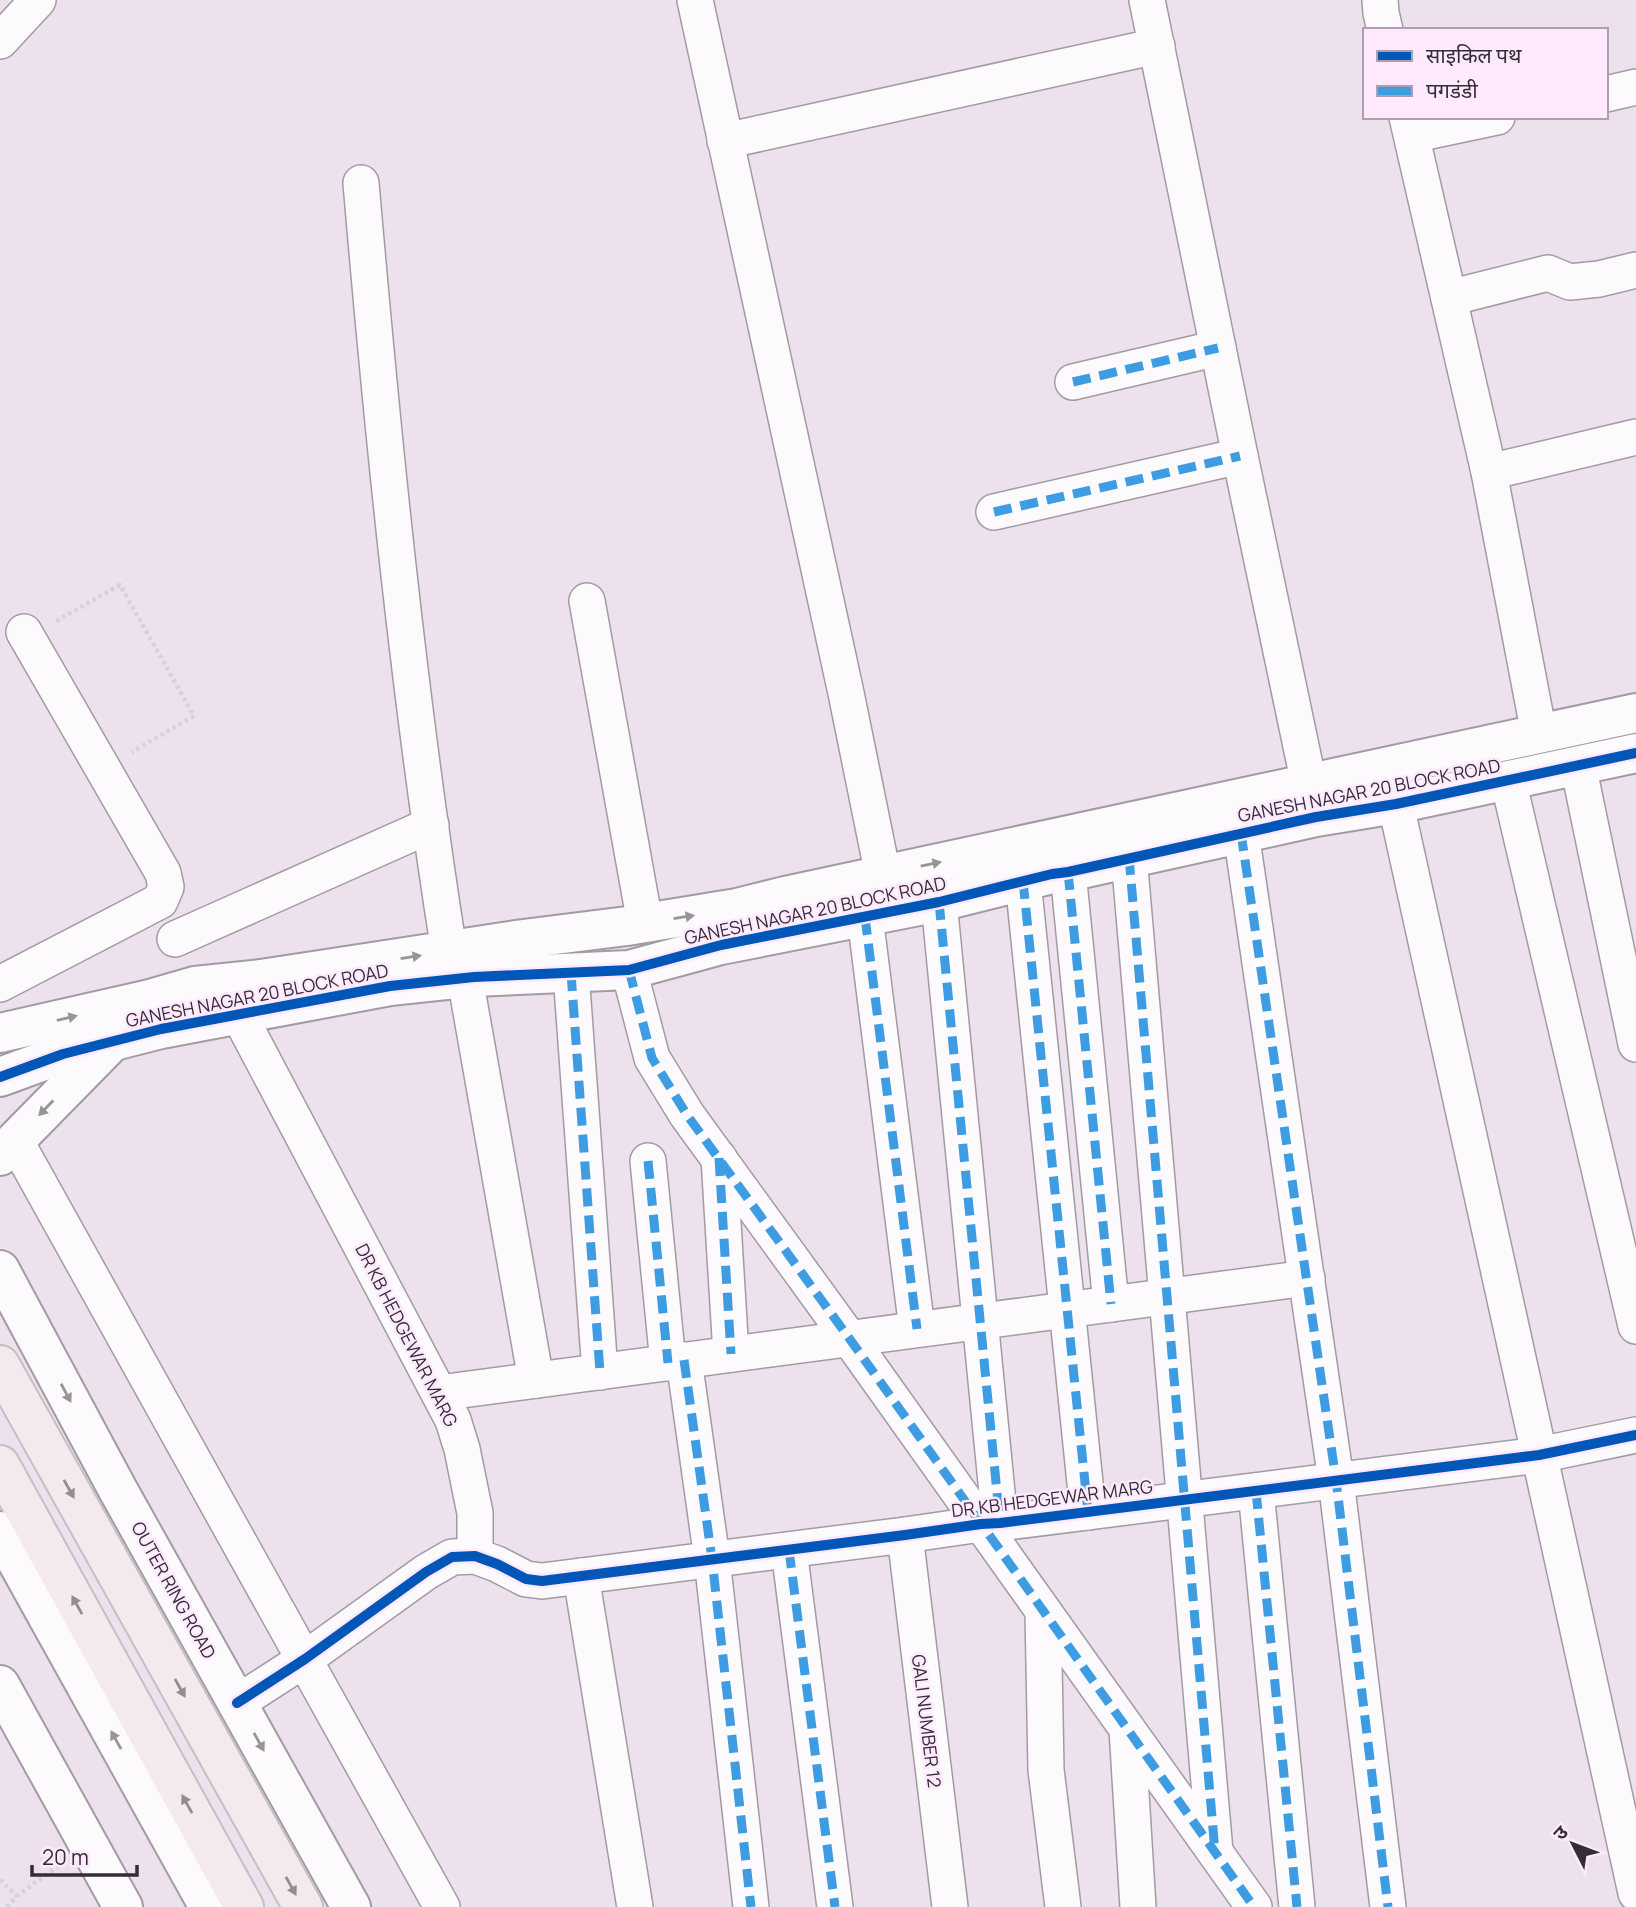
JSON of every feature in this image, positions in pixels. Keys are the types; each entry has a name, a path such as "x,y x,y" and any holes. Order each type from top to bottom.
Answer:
{"main road":[{"path":"0,1365 303,1907"},
{"path":"0,1465 244,1907"}],"street":[{"path":"0,41 38,0"},
{"path":"695,0 883,875 876,915 917,1329"},
{"path":"1147,0 1309,784"},
{"path":"1380,0 1385,28"},
{"path":"725,141 1157,46"},
{"path":"1608,94 1636,87"},
{"path":"1478,119 1410,126 1489,472 1539,734"},
{"path":"360,183 403,606 431,825 536,1380"},
{"path":"1449,298 1548,273 1570,282 1599,279 1636,270"},
{"path":"1073,382 1218,348"},
{"path":"1489,472 1636,437"},
{"path":"994,512 1240,456"},
{"path":"587,601 645,923"},
{"path":"0,984 160,901 166,887 163,873 24,632"},
{"name":"GANESH NAGAR 20 BLOCK ROAD","path":"0,1077 63,1054 161,1029 390,986 457,965 523,939 737,908 785,895 1636,713"},
{"name":"GANESH NAGAR 20 BLOCK ROAD","path":"0,1033 195,986 274,977 457,965 571,973 629,970 734,942 939,902 1052,874 1316,817 1395,804 1636,753"},
{"path":"1578,765 1636,1044"},
{"path":"1387,767 1636,1893"},
{"path":"1508,780 1636,1326"},
{"path":"175,939 431,825"},
{"path":"1241,833 1336,1480 1388,1907"},
{"path":"1129,857 1215,1852"},
{"path":"1068,872 1111,1304"},
{"path":"1023,881 1088,1512"},
{"path":"160,901 195,986"},
{"path":"939,902 981,1321 991,1523"},
{"path":"629,970 652,1058 687,1115 849,1338 991,1523 1043,1611 1254,1907"},
{"path":"571,973 600,1372"},
{"name":"DR KB HEDGEWAR MARG","path":"239,1015 453,1420 475,1513 475,1556 526,1579 541,1581 1539,1455 1636,1435"},
{"path":"112,1042 8,1148 305,1658 442,1907"},
{"path":"719,1158 731,1354"},
{"path":"648,1161 676,1362 712,1559 751,1907"},
{"name":"OUTER RING ROAD","path":"0,1270 118,1490 351,1907"},
{"path":"439,1393 1307,1278"},
{"path":"0,1352 34,1333"},
{"path":"1256,1491 1297,1907"},
{"path":"0,1531 209,1907"},
{"name":"GALI NUMBER 12","path":"905,1535 950,1907"},
{"path":"789,1550 835,1907"},
{"path":"237,1703 426,1572 452,1558 475,1556"},
{"path":"581,1576 635,1907"},
{"path":"1043,1611 1046,1770 1063,1907"},
{"path":"0,1685 123,1907"},
{"path":"1127,1728 1138,1907"}],"path":[{"path":"64,631 58,620 120,585 194,716 131,752"},
{"path":"7,1907 17,1896 58,1868 51,1856"},
{"path":"0,1880 17,1896"}],"marked path":[{"path":"1073,382 1218,348"},
{"path":"994,512 1240,456"},
{"path":"1241,833 1336,1480 1388,1907"},
{"path":"1129,857 1215,1852"},
{"path":"1068,872 1111,1304"},
{"path":"1023,881 1088,1512"},
{"path":"939,902 1000,1523"},
{"path":"865,917 917,1329"},
{"path":"629,970 652,1058 687,1115 1254,1907"},
{"path":"571,973 600,1372"},
{"path":"719,1158 731,1354"},
{"path":"648,1161 668,1363"},
{"path":"684,1360 712,1559 751,1907"},
{"path":"1256,1491 1297,1907"},
{"path":"789,1550 835,1907"}],"cycle path":[{"path":"0,1077 63,1054 161,1029 390,986 474,977 629,970 721,945 939,902 1052,874 1316,817 1396,804 1636,753"},
{"path":"237,1703 305,1659 426,1572 452,1557 475,1556 526,1579 542,1581 1539,1455 1636,1435"}]}
